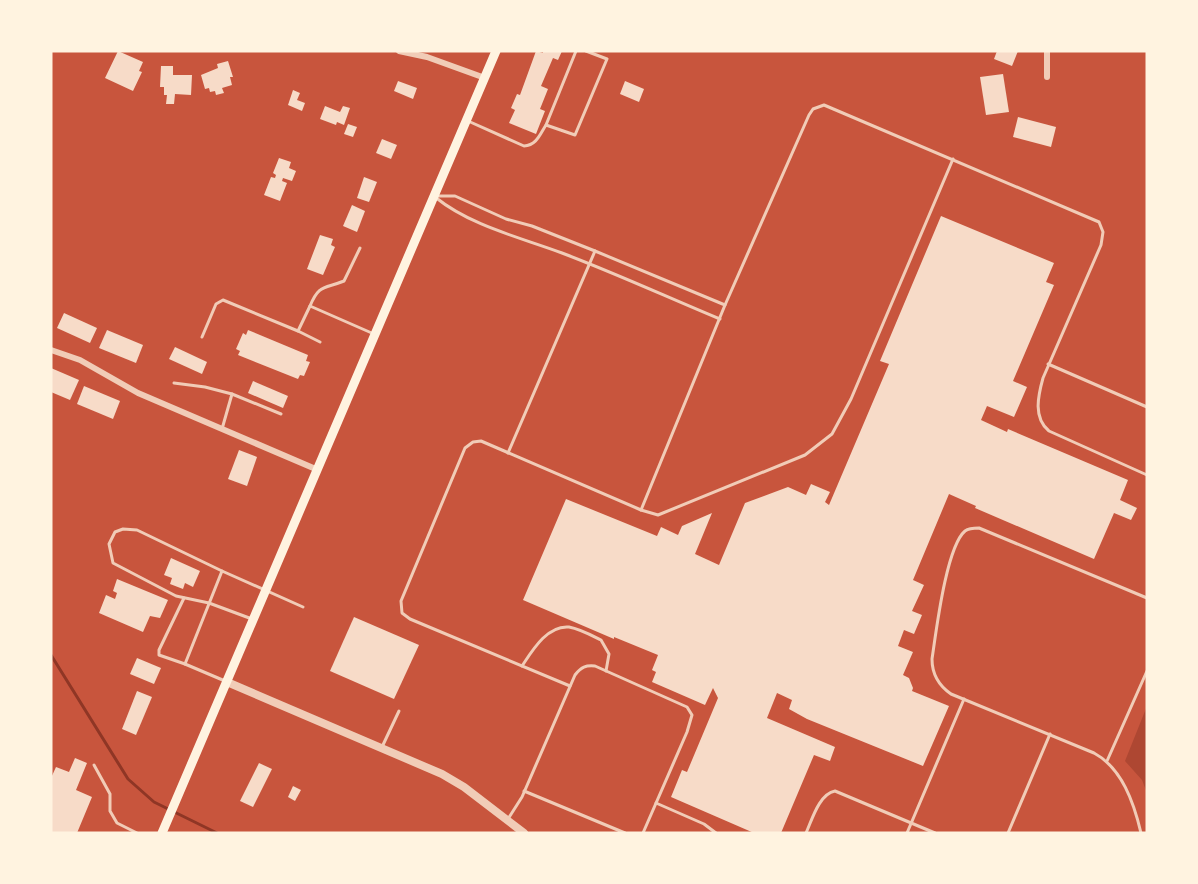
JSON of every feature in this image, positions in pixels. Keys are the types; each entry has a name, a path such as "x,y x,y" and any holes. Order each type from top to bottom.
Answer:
{"main road":[{"path":"162,833 496,51"}],"street":[{"path":"399,51 427,57 484,78"},
{"path":"1047,51 1047,77"},
{"path":"51,350 80,360 138,393 318,470"},
{"path":"228,682 442,774 464,787 524,833"}],"lane":[{"path":"466,121 524,146 530,146 536,142 546,125 576,51"},
{"path":"546,125 574,135 607,59 586,51"},
{"path":"641,510 725,306 809,115 819,106 831,107 1099,222 1103,232 1101,245 1048,364 1041,386 1039,419 1045,428 1060,438 1147,474"},
{"path":"570,686 410,619 402,613 400,605 465,448 473,442 481,441 641,510 658,515 794,461 817,447 832,434 851,399 953,159"},
{"path":"434,196 455,196 506,219 532,226 596,251 725,306"},
{"path":"434,196 451,209 498,230 589,264 720,319"},
{"path":"298,331 316,293 322,287 344,281 360,249"},
{"path":"508,453 596,251"},
{"path":"202,337 216,304 224,300 320,342"},
{"path":"310,306 376,335"},
{"path":"1048,364 1147,407"},
{"path":"174,382 232,394 281,414"},
{"path":"222,429 232,394"},
{"path":"1141,833 1133,806 1121,779 1107,761 1050,734 947,692 934,674 932,659 947,567 965,531 979,528 1147,598"},
{"path":"254,620 209,603 176,596 113,563 109,544 115,532 123,529 137,530 303,607"},
{"path":"184,664 222,571"},
{"path":"184,598 159,650 159,655 228,682"},
{"path":"522,666 552,631 567,627 601,640 609,654 606,671"},
{"path":"507,820 524,791 575,675 583,666 595,666 687,707 692,715 644,833"},
{"path":"1107,761 1147,671"},
{"path":"907,833 964,699"},
{"path":"382,747 399,711"},
{"path":"1008,833 1050,734"},
{"path":"94,765 110,794 110,811 117,823 137,833"},
{"path":"806,833 824,798 835,790 935,833"},
{"path":"524,791 626,833"},
{"path":"656,803 704,824 716,833"}],"shaded area":[{"path":"1147,706 1147,793 1142,780 1125,761"}],"building":[{"path":"118,51 143,62 139,71 142,72 133,91 105,78"},
{"path":"536,51 543,53 543,51 562,51 558,60 553,58 541,86 548,89 540,109 545,111 536,134 509,123 515,110 511,108 517,94 520,95"},
{"path":"997,51 1018,51 1012,66 994,59"},
{"path":"228,61 233,77 230,77 232,85 222,88 224,93 216,95 215,91 210,92 209,88 205,89 201,75 218,68 217,64"},
{"path":"161,66 173,66 173,75 192,75 191,95 175,94 174,104 166,104 167,95 164,95 164,87 160,87"},
{"path":"1003,74 1009,112 986,115 980,77"},
{"path":"398,81 417,88 413,99 394,91"},
{"path":"625,81 644,89 639,102 620,94"},
{"path":"293,90 300,93 297,100 305,103 302,111 288,105"},
{"path":"325,106 340,112 343,106 350,108 344,125 337,122 336,125 320,119"},
{"path":"1018,117 1056,127 1051,147 1013,137"},
{"path":"348,124 357,127 353,137 344,134"},
{"path":"382,139 397,145 391,159 376,153"},
{"path":"279,158 291,162 289,168 296,171 292,181 283,178 282,181 287,183 280,201 264,195 271,177 275,178 276,175 273,173"},
{"path":"364,177 377,182 369,202 357,198"},
{"path":"352,205 365,211 357,232 343,226"},
{"path":"941,216 1054,263 1046,282 1054,285 1013,381 1027,387 1014,417 987,406 981,420 1007,432 1008,429 1128,480 1120,500 1137,508 1131,520 1114,513 1094,559 975,508 976,506 949,494 913,580 924,585 912,611 922,615 914,634 904,630 898,646 913,652 903,675 909,678 912,691 949,706 923,766 807,719 789,709 792,700 777,693 767,718 835,747 830,761 814,755 781,833 754,833 671,797 682,770 687,772 718,698 713,688 705,705 652,682 656,672 652,670 658,655 523,600 566,499 657,536 661,527 678,535 682,526 712,513 695,554 719,565 745,503 788,487 806,495 811,484 830,492 825,502 829,505 889,364 880,361"},
{"path":"320,235 333,239 331,245 335,247 323,275 307,269"},
{"path":"64,313 97,328 90,343 57,328"},
{"path":"107,330 143,345 136,363 99,348"},
{"path":"248,330 308,355 306,361 310,362 304,376 300,375 298,379 238,355 240,351 236,349 243,333 246,335"},
{"path":"175,347 207,362 202,374 169,359"},
{"path":"51,368 79,380 70,400 51,392"},
{"path":"253,381 288,396 283,408 248,393"},
{"path":"84,386 120,401 113,419 77,404"},
{"path":"239,450 257,457 247,486 228,479"},
{"path":"171,558 200,571 193,587 185,583 183,589 170,584 172,578 164,575"},
{"path":"117,579 168,600 160,618 150,616 143,632 99,613 106,595 115,599 117,593 113,591"},
{"path":"354,617 419,645 394,699 330,671"},
{"path":"137,658 161,668 154,684 130,674"},
{"path":"137,691 152,697 136,735 122,729"},
{"path":"75,758 87,763 76,790 92,797 77,833 51,833 51,778 56,767 69,772"},
{"path":"259,763 272,769 253,807 240,801"},
{"path":"293,786 301,790 295,801 288,797"}],"waterway":[{"path":"51,655 128,779 154,802 217,833"}]}
